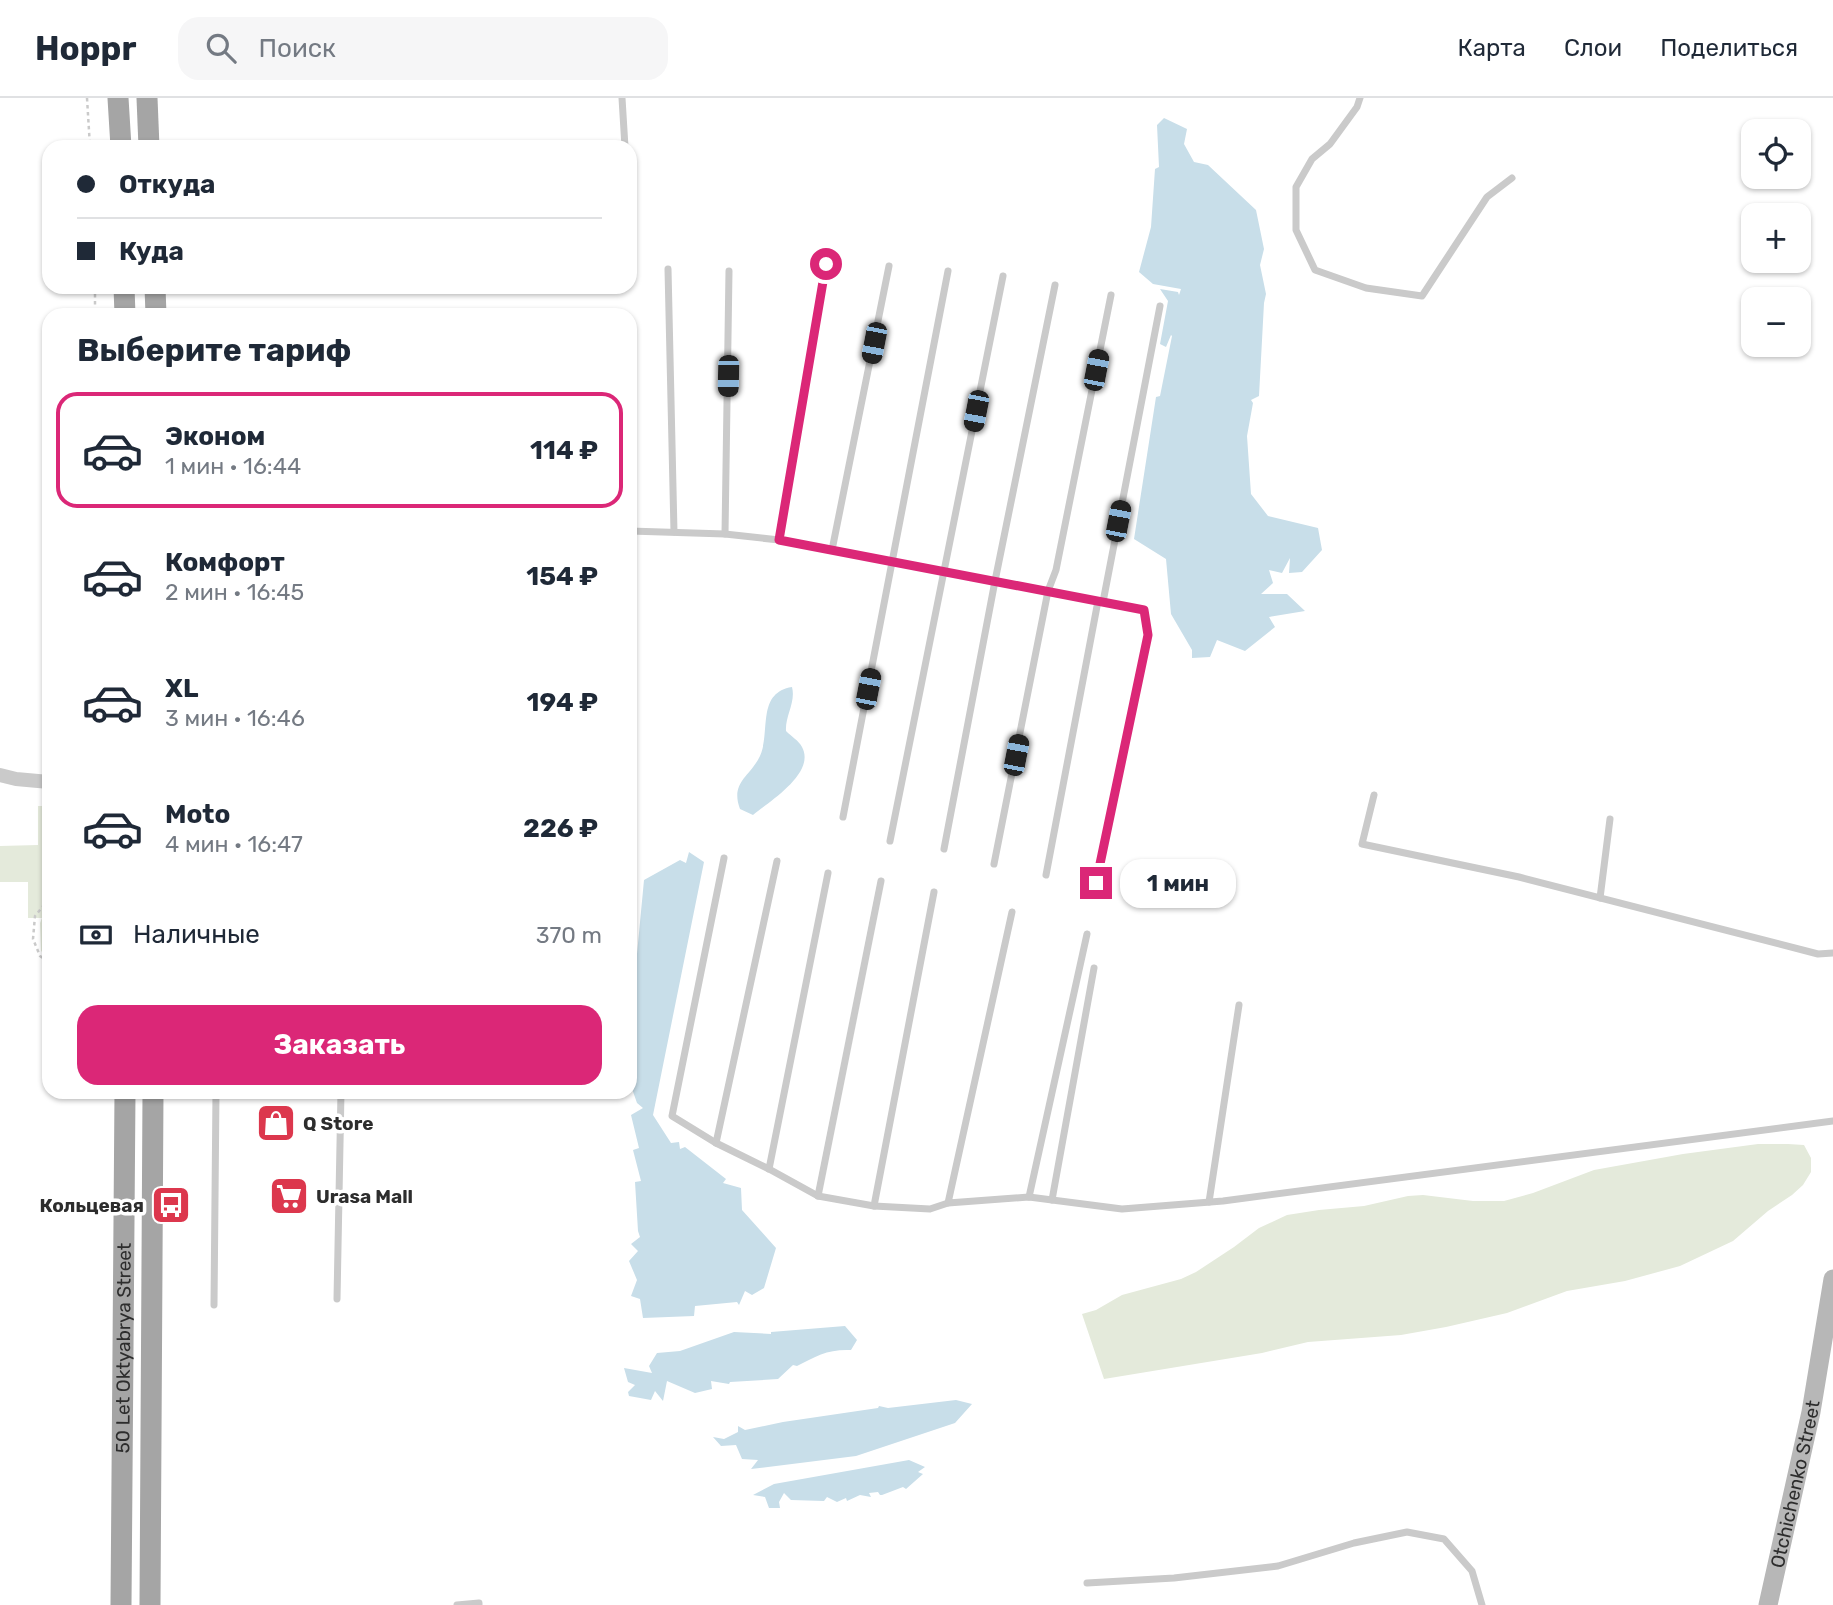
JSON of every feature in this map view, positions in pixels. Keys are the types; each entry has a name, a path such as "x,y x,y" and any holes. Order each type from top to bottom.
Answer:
{"main road":[{"path":"118,98 121,140"},
{"path":"147,98 149,140"},
{"name":"50 Let Oktyabrya Street","path":"121,1605 125,1099"},
{"name":"50 Let Oktyabrya Street","path":"150,1605 153,1099"}],"street":[{"path":"0,775 42,781"},
{"name":"Otchichenko Street","path":"1768,1605 1811,1412 1833,1279"}],"lane":[{"path":"622,98 625,140"},
{"path":"1360,98 1357,107 1330,144 1312,159 1296,187 1296,230 1315,270 1366,288 1422,296 1487,197 1512,178"},
{"path":"779,540 826,264"},
{"path":"832,550 890,266"},
{"path":"668,269 674,532"},
{"path":"725,534 729,271"},
{"path":"843,817 947,271"},
{"path":"890,841 1003,276"},
{"path":"944,849 1055,285"},
{"path":"994,864 1111,295"},
{"path":"1046,875 1160,306"},
{"path":"637,531 725,534 779,540 1144,610 1148,635 1096,883"},
{"path":"1374,795 1362,844 1519,877 1818,954 1833,953"},
{"path":"1600,898 1610,819"},
{"path":"724,858 672,1116 716,1143 818,1196 874,1206 930,1209 948,1203 1029,1197 1122,1209 1209,1202 1833,1121"},
{"path":"716,1143 777,862"},
{"path":"769,1169 828,873"},
{"path":"818,1196 881,881"},
{"path":"874,1206 934,892"},
{"path":"948,1203 1012,912"},
{"path":"1029,1197 1087,934"},
{"path":"1052,1200 1094,968"},
{"path":"1209,1202 1239,1005"},
{"path":"214,1305 216,1099"},
{"path":"337,1299 341,1099"},
{"path":"1087,1583 1174,1578 1278,1566 1354,1543 1407,1532 1444,1539 1472,1571 1482,1605"},
{"path":"457,1605 479,1605"}],"path":[{"path":"87,98 90,140"},
{"path":"42,908 35,916 33,939 42,958"}],"green space":[{"path":"38,806 42,806 42,918 28,918 28,882 0,882 0,846 38,845"},
{"path":"42,918 42,952 41,951"},
{"path":"1758,1144 1804,1145 1811,1158 1811,1172 1803,1185 1792,1195 1768,1211 1733,1241 1680,1266 1625,1281 1567,1291 1507,1313 1401,1335 1308,1342 1262,1353 1104,1379 1082,1314 1096,1310 1122,1295 1181,1279 1196,1272 1259,1228 1287,1215 1364,1206 1423,1195 1473,1201 1504,1201 1594,1170"}],"water":[{"path":"1164,118 1187,129 1184,144 1194,162 1208,165 1256,210 1264,249 1260,265 1266,294 1259,396 1251,400 1253,403 1247,436 1251,494 1268,516 1318,528 1322,550 1302,572 1289,573 1290,558 1282,573 1269,570 1273,583 1261,594 1287,594 1305,611 1269,617 1275,627 1245,651 1217,640 1210,657 1192,658 1192,650 1171,614 1166,559 1134,539 1156,397 1160,396 1172,336 1166,347 1160,344 1168,301 1160,289 1178,292 1179,295 1181,289 1153,284 1139,272 1151,227 1155,169 1159,167 1157,125"},
{"path":"792,687 793,698 786,731 802,747 805,757 803,767 789,786 753,815 740,809 737,792 742,780 760,756 769,705 773,697"},
{"path":"689,852 704,862 653,1115 671,1143 679,1142 680,1149 685,1147 726,1179 723,1183 741,1188 742,1210 776,1248 764,1288 752,1295 745,1291 739,1305 737,1302 695,1306 694,1316 643,1318 640,1299 631,1296 637,1280 629,1261 638,1251 631,1244 640,1237 635,1182 641,1181 633,1150 639,1148 631,1115 643,1108 636,1099 637,954 644,880 680,860 686,863"},
{"path":"845,1326 857,1340 851,1350 829,1352 797,1366 793,1365 778,1379 729,1384 711,1381 712,1389 695,1393 667,1381 663,1401 655,1391 651,1400 629,1396 628,1392 635,1385 628,1382 624,1368 652,1373 649,1366 657,1353 680,1351 734,1332 771,1334"},
{"path":"956,1400 972,1404 955,1423 856,1456 751,1469 758,1460 742,1459 736,1445 721,1446 713,1437 724,1439 738,1432 738,1426 745,1430 879,1406 888,1408"},
{"path":"909,1460 925,1467 918,1472 923,1474 906,1489 903,1487 882,1495 878,1492 869,1493 871,1497 860,1495 837,1502 827,1497 824,1501 791,1500 784,1493 779,1502 780,1508 769,1508 765,1497 753,1495 774,1484"}],"place":[{"name":"Q Store","path":"276,1123"},
{"name":"Urasa Mall","path":"289,1196"},
{"name":"Кольцевая","path":"171,1205"}],"route":[{"path":"826,264 779,540 1144,610 1148,635 1096,883"}]}
